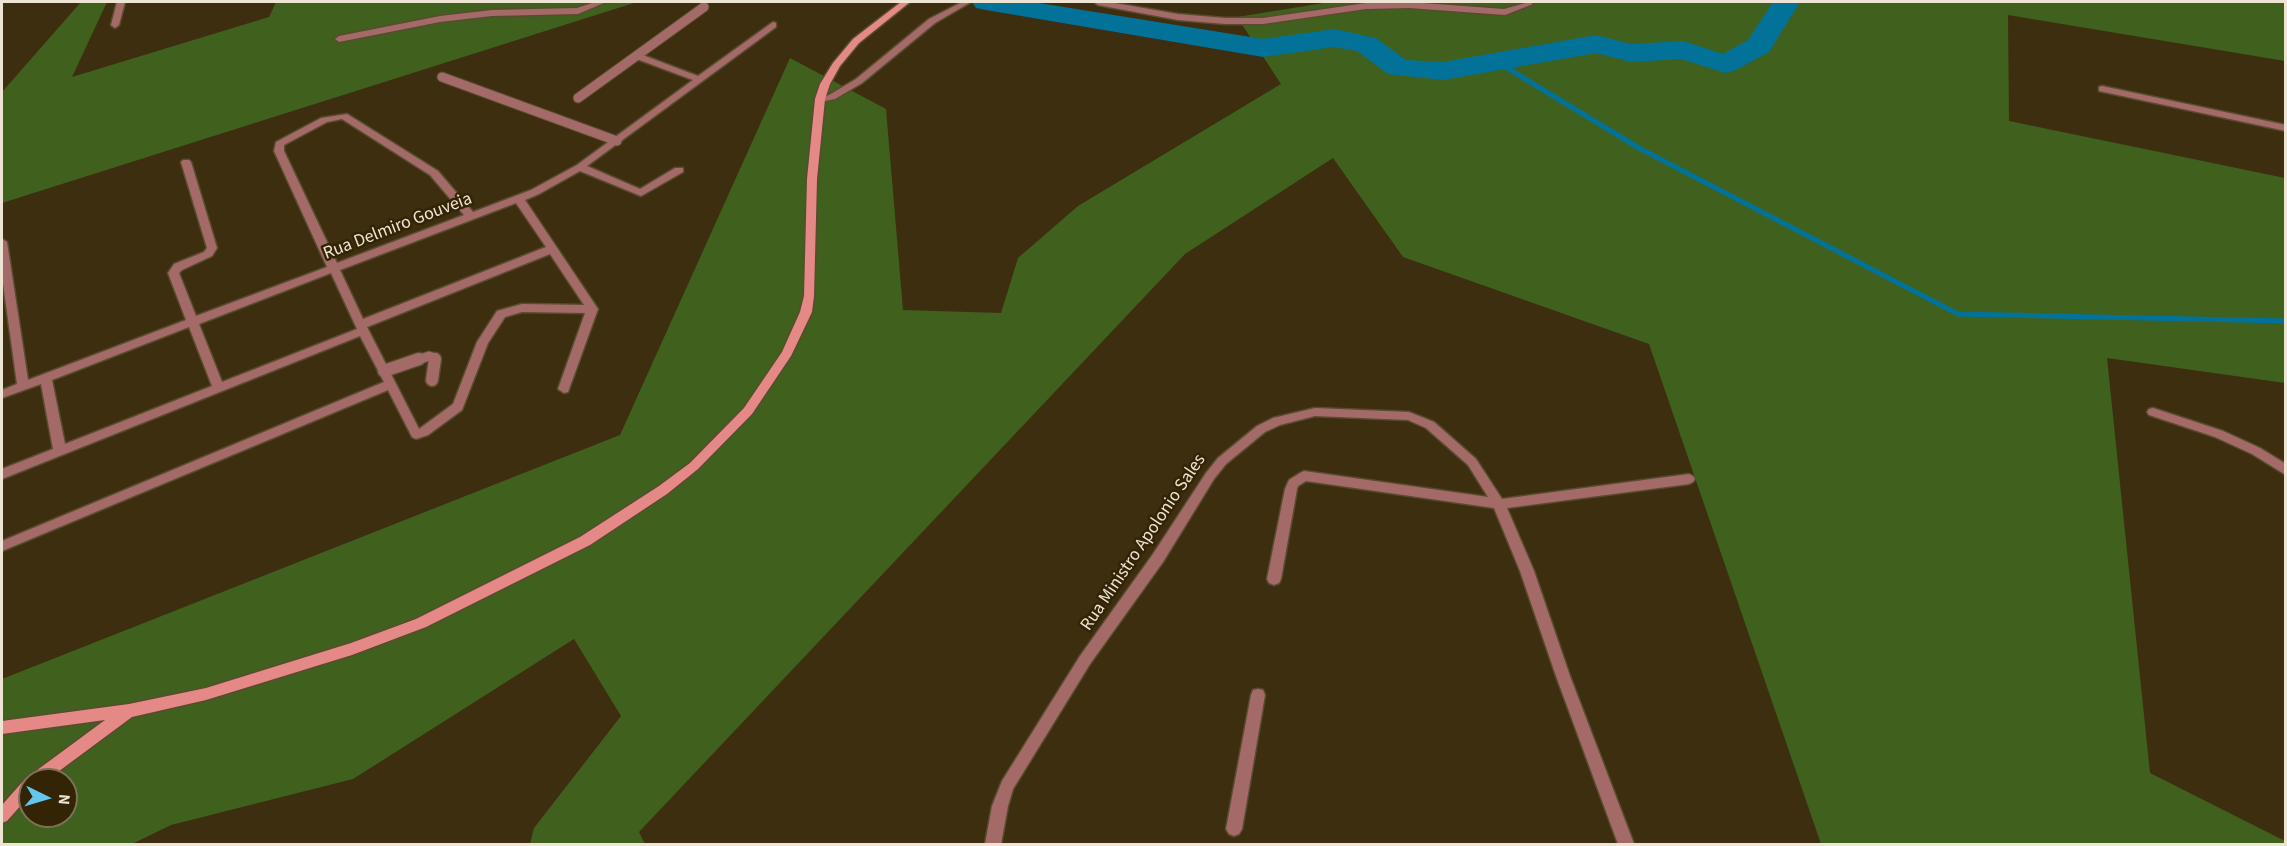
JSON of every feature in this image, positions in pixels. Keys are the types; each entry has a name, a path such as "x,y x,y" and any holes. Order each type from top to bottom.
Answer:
{"main road":[{"path":"2,727 129,711 268,675 421,623 585,541 655,496 694,466 748,411 787,353 806,312 811,273 812,179 820,99 825,84 856,41 906,2"},
{"path":"51,768 129,711"},
{"path":"2,816 18,798"}],"street":[{"path":"115,25 121,2"},
{"path":"339,39 440,19 492,13 579,11 602,2"},
{"path":"820,99 832,97 859,81 932,21 967,2"},
{"path":"1098,2 1178,17 1225,21 1263,21 1366,6 1409,5 1505,12 1529,4"},
{"name":"Rua Delmiro Gouveia","path":"2,394 519,199 580,167 773,25"},
{"path":"637,56 699,79"},
{"path":"2102,89 2286,129"},
{"path":"471,216 442,180 428,168 344,116 334,117 288,137 279,144 279,151 333,269 414,432 420,434 459,407 483,342 501,314 522,308 592,309"},
{"path":"186,162 212,244 208,254 178,267 173,273 219,388"},
{"path":"580,167 634,192 641,193 679,170"},
{"path":"519,199 592,309"},
{"path":"2,242 23,386"},
{"path":"2,474 219,388 552,249"},
{"path":"564,389 592,309"},
{"path":"46,378 60,451"},
{"path":"2,546 391,384"},
{"name":"Rua Ministro Apolonio Sales","path":"993,844 1007,786 1085,660 1158,558 1210,476 1231,453 1261,429 1277,422 1315,412 1409,416 1430,425 1472,462 1499,504 1527,571 1563,676 1626,844"},
{"path":"2153,412 2219,434 2256,451 2286,470"},
{"path":"1274,579 1291,489 1293,483 1304,476 1499,504 1689,479"},
{"path":"1234,829 1258,695"}],"lane":[{"path":"578,98 704,7"},
{"path":"442,77 617,141"},
{"path":"384,371 429,356 435,357 432,380"}],"green space":[{"path":"81,2 107,2 72,77 269,17 276,2 637,2 2,203 2,92"},
{"path":"1330,2 2285,2 2285,61 2008,15 2009,121 2285,178 2285,383 2107,358 2150,773 2285,841 2285,844 1821,844 1649,344 1403,257 1333,158 1185,254 639,832 645,844 530,844 534,828 621,716 574,639 353,779 171,825 132,844 2,844 2,679 620,435 790,58 886,109 903,310 1001,313 1018,258 1078,206 1281,84 1237,17"}],"waterway":[{"path":"986,2 1263,48 1334,38 1366,44 1398,68 1443,71 1494,60 1596,44 1631,53 1683,50 1726,64 1759,46 1786,2"},
{"path":"1494,60 1639,148 1958,314 2286,321"}]}
